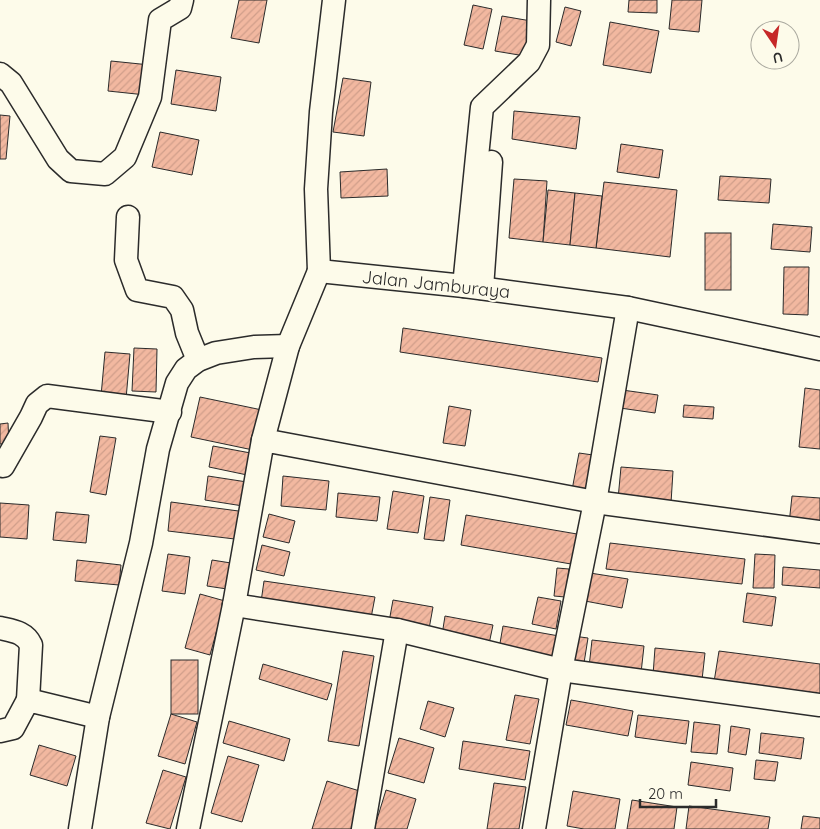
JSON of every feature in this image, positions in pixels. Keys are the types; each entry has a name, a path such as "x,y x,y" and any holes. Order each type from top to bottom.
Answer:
{"street":[{"path":"0,74 11,83 58,159 71,171 105,174 125,157 150,97 160,20 180,8 182,0"},
{"path":"188,829 234,605 263,440 288,346 318,271 316,189 320,122 334,0"},
{"path":"473,287 494,114 494,105 490,100 530,62 538,45 539,0"},
{"path":"128,217 126,260 134,285 137,290 173,297 182,310 198,360"},
{"name":"Jalan Jamburaya","path":"318,271 473,287 628,308 820,349"},
{"path":"534,829 561,670 595,502 628,308"},
{"path":"80,829 98,717 142,543 158,449 177,383 186,369 198,360 216,353 288,346"},
{"path":"3,466 37,404 46,396 170,412"},
{"path":"263,440 595,502 820,532"},
{"path":"234,605 397,630 561,670 820,705"},
{"path":"0,628 20,633 28,638 31,645 28,700 12,728 0,731"},
{"path":"363,829 397,630"},
{"path":"28,700 98,717"}],"building":[{"path":"239,0 267,0 259,43 231,38"},
{"path":"629,0 657,0 657,13 628,12"},
{"path":"672,0 702,0 699,32 669,29"},
{"path":"473,5 492,9 483,49 464,45"},
{"path":"565,7 581,11 571,46 556,42"},
{"path":"502,16 537,22 531,57 495,51"},
{"path":"610,22 659,31 651,73 603,65"},
{"path":"111,61 150,65 146,95 108,91"},
{"path":"176,70 221,77 216,111 171,104"},
{"path":"343,78 371,82 364,136 333,132"},
{"path":"514,111 580,117 576,149 512,139"},
{"path":"0,115 10,116 6,159 0,159"},
{"path":"160,132 199,140 192,175 152,167"},
{"path":"621,144 663,150 659,178 617,172"},
{"path":"387,169 388,196 341,198 340,172"},
{"path":"720,176 771,179 769,203 718,200"},
{"path":"514,179 547,181 543,242 509,238"},
{"path":"604,182 677,190 670,257 596,248"},
{"path":"548,190 575,193 570,245 543,242"},
{"path":"575,193 602,196 596,248 570,245"},
{"path":"773,224 812,227 810,252 771,249"},
{"path":"705,233 731,233 731,290 705,290"},
{"path":"784,267 809,267 808,315 783,314"},
{"path":"403,328 602,358 598,382 400,352"},
{"path":"134,348 157,349 156,392 132,391"},
{"path":"105,352 130,354 126,399 101,396"},
{"path":"805,388 820,390 820,449 799,447"},
{"path":"615,389 658,395 655,413 613,407"},
{"path":"200,397 262,410 253,450 191,437"},
{"path":"684,405 714,407 713,419 683,417"},
{"path":"449,406 471,410 465,446 443,443"},
{"path":"8,423 9,444 0,444 0,424"},
{"path":"100,436 116,438 106,495 90,492"},
{"path":"213,446 256,454 252,476 209,467"},
{"path":"579,453 593,455 585,492 572,490"},
{"path":"621,467 673,471 671,503 618,499"},
{"path":"208,476 247,482 243,506 205,500"},
{"path":"283,476 329,481 326,510 281,506"},
{"path":"393,491 424,496 418,533 387,529"},
{"path":"338,493 380,497 377,521 336,517"},
{"path":"792,496 820,498 820,526 789,524"},
{"path":"430,497 450,500 444,541 424,539"},
{"path":"171,502 246,512 243,540 168,531"},
{"path":"0,503 29,505 27,539 0,537"},
{"path":"56,512 89,515 86,543 53,540"},
{"path":"269,514 295,521 289,543 263,537"},
{"path":"466,515 577,534 571,564 461,545"},
{"path":"610,543 745,559 742,584 606,569"},
{"path":"262,545 290,552 284,576 256,570"},
{"path":"168,554 190,557 185,594 162,591"},
{"path":"755,554 775,555 774,588 753,588"},
{"path":"77,560 121,565 119,585 75,581"},
{"path":"212,560 231,563 227,589 207,586"},
{"path":"783,567 820,570 820,588 782,585"},
{"path":"557,568 569,569 565,597 554,596"},
{"path":"590,573 628,579 622,608 585,601"},
{"path":"264,581 375,597 371,618 261,602"},
{"path":"747,593 776,597 772,626 743,622"},
{"path":"200,594 225,601 210,655 185,648"},
{"path":"538,597 561,601 556,629 532,624"},
{"path":"393,600 433,607 429,629 389,622"},
{"path":"445,616 493,625 489,644 442,635"},
{"path":"503,626 559,636 554,659 499,649"},
{"path":"573,636 588,638 584,663 569,661"},
{"path":"592,640 644,646 641,673 589,667"},
{"path":"655,648 705,653 702,680 653,675"},
{"path":"343,651 374,656 359,746 328,741"},
{"path":"719,651 820,664 820,696 714,682"},
{"path":"171,660 198,660 198,714 171,714"},
{"path":"263,664 332,684 327,700 259,679"},
{"path":"515,695 539,699 530,744 506,740"},
{"path":"571,700 633,711 628,736 566,725"},
{"path":"428,701 454,708 445,737 420,729"},
{"path":"171,714 197,722 185,764 158,756"},
{"path":"638,715 689,721 686,744 635,737"},
{"path":"229,721 290,739 284,761 223,743"},
{"path":"694,722 720,725 717,754 691,752"},
{"path":"731,726 750,729 746,755 728,752"},
{"path":"761,733 804,738 801,759 759,753"},
{"path":"399,738 434,748 424,783 388,773"},
{"path":"463,741 530,751 525,780 459,769"},
{"path":"39,745 76,756 67,786 30,775"},
{"path":"228,756 259,765 242,822 211,813"},
{"path":"756,760 778,762 775,781 754,779"},
{"path":"691,762 733,768 730,791 688,785"},
{"path":"163,770 186,777 170,829 146,823"},
{"path":"327,781 363,792 351,829 312,829"},
{"path":"494,783 526,787 519,829 487,829"},
{"path":"386,790 416,799 407,829 374,829"},
{"path":"573,791 620,799 615,829 584,829 567,826"},
{"path":"632,800 677,807 674,829 627,829"},
{"path":"689,806 770,817 768,829 686,829"},
{"path":"803,816 820,818 820,829 801,829"}]}
